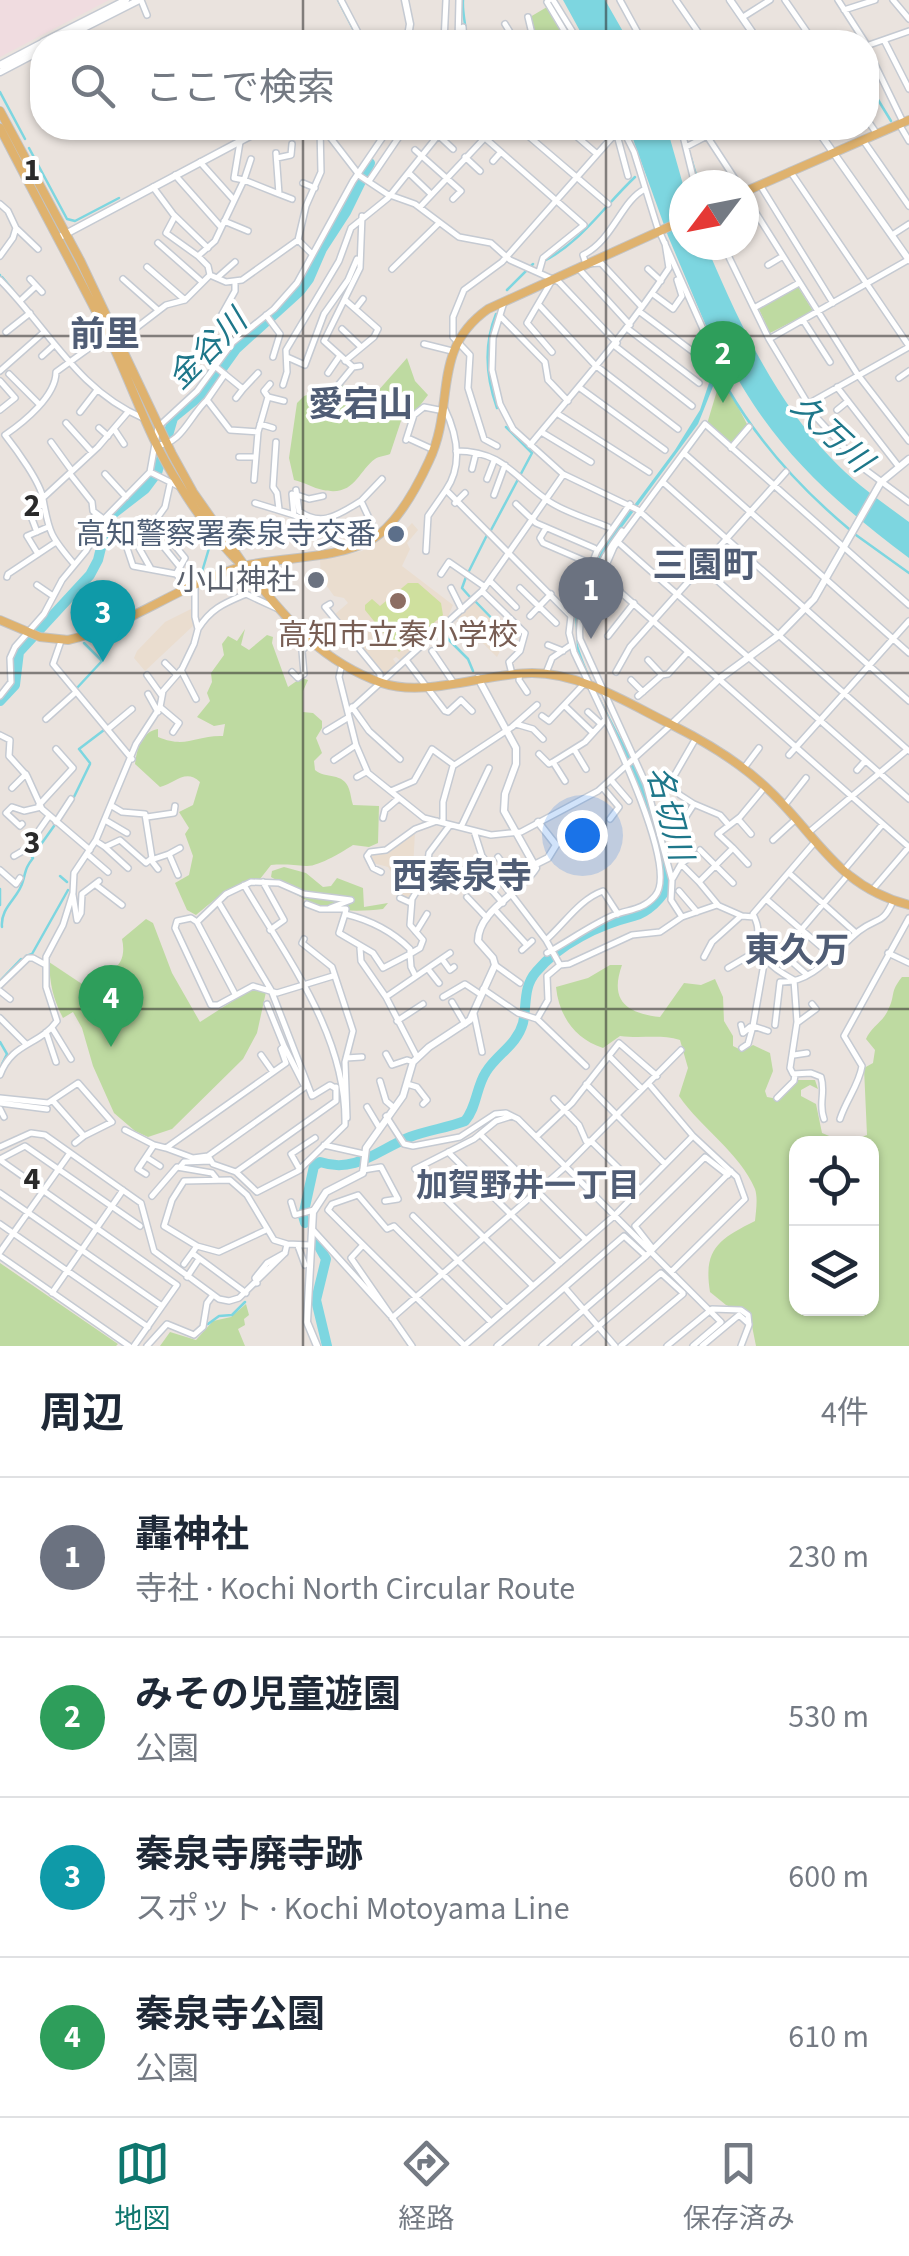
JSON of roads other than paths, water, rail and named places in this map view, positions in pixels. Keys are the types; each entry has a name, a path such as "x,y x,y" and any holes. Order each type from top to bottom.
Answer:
{"main road":[{"path":"0,111 145,419 244,566 276,608 310,642 342,664 394,686 546,674 594,687 696,738 744,768 845,874 871,891 909,905"},
{"path":"879,133 904,122"},
{"path":"0,128 119,341 161,441 165,461 227,550 244,566"},
{"path":"760,185 864,140"},
{"path":"0,620 31,634 60,640 80,638 244,566 348,549 377,535 397,514 434,450 452,351 476,318 669,227"}],"street":[{"path":"71,30 126,0"},
{"path":"80,30 140,0 147,15"},
{"path":"340,0 356,30"},
{"path":"405,0 409,30"},
{"path":"445,30 446,0"},
{"path":"459,0 460,30"},
{"path":"562,30 547,2 551,0 571,30"},
{"path":"620,0 636,30"},
{"path":"676,0 697,30"},
{"path":"730,0 751,30"},
{"path":"742,18 770,0"},
{"path":"785,0 806,30"},
{"path":"838,0 857,30"},
{"path":"893,0 909,19"},
{"path":"844,10 871,1"},
{"path":"528,17 531,30"},
{"path":"505,24 509,30"},
{"path":"879,41 907,32 909,40"},
{"path":"884,40 909,89"},
{"path":"0,69 30,52"},
{"path":"879,71 904,122 909,142"},
{"path":"210,274 236,282 298,240 306,206 321,172 321,140"},
{"path":"331,140 359,175 390,195 420,207 459,237 494,244 506,256 528,266 541,265 584,225 487,140"},
{"path":"161,441 178,438 208,400 233,342 266,316 300,279 381,140"},
{"path":"368,181 396,140"},
{"path":"284,386 286,350 339,261 350,228 390,195 433,140"},
{"path":"446,140 453,150"},
{"path":"420,207 483,140"},
{"path":"533,140 608,204"},
{"path":"581,140 597,154"},
{"path":"497,446 484,439 468,388 470,355 452,334 453,317 464,290 506,256 611,140"},
{"path":"622,140 627,172 638,165"},
{"path":"626,140 711,347"},
{"path":"684,140 691,170"},
{"path":"686,147 699,140"},
{"path":"710,140 729,170"},
{"path":"770,339 909,260 825,140"},
{"path":"864,140 909,206"},
{"path":"62,236 239,141"},
{"path":"239,141 234,178 292,199"},
{"path":"278,194 276,156 291,154 292,144"},
{"path":"414,150 461,190 453,199"},
{"path":"493,161 502,152"},
{"path":"465,157 480,171"},
{"path":"198,256 223,224 251,160"},
{"path":"200,162 234,200"},
{"path":"790,171 909,346 808,404"},
{"path":"409,173 431,194"},
{"path":"175,174 223,224 248,231"},
{"path":"303,182 316,188"},
{"path":"760,185 832,304"},
{"path":"152,186 175,216 208,248"},
{"path":"645,189 631,201 611,232 583,256 582,266 629,327 699,384"},
{"path":"0,204 38,250"},
{"path":"175,216 166,233 198,256 210,274"},
{"path":"339,384 357,366 342,359 324,341 360,268 362,216"},
{"path":"759,217 858,375 909,441"},
{"path":"392,270 439,222"},
{"path":"892,235 909,224"},
{"path":"0,256 16,228"},
{"path":"0,235 8,245"},
{"path":"298,240 312,254"},
{"path":"158,243 200,281"},
{"path":"530,445 616,344 670,268 666,243"},
{"path":"287,356 306,365 324,314 348,280 359,251"},
{"path":"768,265 783,256"},
{"path":"729,260 808,404 842,448 909,502"},
{"path":"218,277 235,262"},
{"path":"582,266 601,263 641,310 704,360"},
{"path":"541,265 616,344 692,406"},
{"path":"147,267 184,300"},
{"path":"648,270 660,282"},
{"path":"652,294 673,309 682,296 677,272"},
{"path":"119,341 158,310 184,300 210,274"},
{"path":"552,279 526,323 552,352"},
{"path":"0,280 68,362 96,390 145,419 161,441"},
{"path":"20,301 39,289 30,280"},
{"path":"123,280 158,310"},
{"path":"221,316 236,282"},
{"path":"754,308 800,282"},
{"path":"356,308 363,299"},
{"path":"328,373 374,337 378,329 345,300"},
{"path":"504,302 492,346 496,392 508,423 564,474 635,508 909,750 807,834"},
{"path":"539,305 597,367 678,430"},
{"path":"226,308 236,313"},
{"path":"6,332 30,313"},
{"path":"266,316 280,334 272,345 272,356"},
{"path":"500,316 547,364 548,380 568,402"},
{"path":"803,320 830,362"},
{"path":"342,330 360,346"},
{"path":"0,371 44,332"},
{"path":"74,564 48,528 43,502 6,435 34,414 55,384 56,372 108,335"},
{"path":"424,344 452,351"},
{"path":"42,356 53,346"},
{"path":"221,371 243,389"},
{"path":"4,697 14,678 11,653 31,634 104,519 151,473 161,441 197,392 221,371"},
{"path":"899,378 909,371"},
{"path":"236,398 258,373"},
{"path":"9,374 40,404"},
{"path":"252,380 258,386"},
{"path":"0,381 15,398 0,409"},
{"path":"254,480 259,428 268,398 264,390 270,384"},
{"path":"837,387 899,466"},
{"path":"580,388 665,450"},
{"path":"80,412 96,390"},
{"path":"268,398 284,401"},
{"path":"208,400 230,430 273,428"},
{"path":"837,410 848,401"},
{"path":"426,551 428,516 454,476 456,451 444,409 424,407 414,415 408,439 434,450"},
{"path":"37,532 29,511 43,502 128,412"},
{"path":"558,414 649,472"},
{"path":"66,423 92,452"},
{"path":"551,954 618,914 642,908 655,896 662,881 631,762 572,645 571,616 597,551 635,508 664,483 705,424 909,605"},
{"path":"731,448 749,427"},
{"path":"99,428 108,436"},
{"path":"114,429 124,444"},
{"path":"543,433 592,462"},
{"path":"50,442 96,514 122,533 131,564 176,574 192,586 198,629"},
{"path":"276,442 273,487 279,510"},
{"path":"456,451 494,460 521,475 547,499 608,527"},
{"path":"472,469 476,454"},
{"path":"685,454 909,653"},
{"path":"239,458 256,457"},
{"path":"487,479 494,460"},
{"path":"342,664 339,677 366,772 418,814 495,835 515,833 603,788 719,679 779,635 828,580 881,482 909,460"},
{"path":"494,494 505,466"},
{"path":"616,672 630,647 786,472"},
{"path":"151,473 180,487"},
{"path":"105,474 126,497"},
{"path":"326,731 485,586 564,474"},
{"path":"256,503 307,522 334,517 382,479"},
{"path":"664,483 909,701"},
{"path":"170,484 165,507 148,530 180,567"},
{"path":"446,490 571,616"},
{"path":"294,515 295,493"},
{"path":"295,493 298,511 314,520"},
{"path":"295,493 309,499 323,496"},
{"path":"456,503 464,493"},
{"path":"361,497 377,535"},
{"path":"516,504 546,528 594,548"},
{"path":"594,593 635,508"},
{"path":"635,508 603,560 579,626 603,722 641,774 654,807 672,880 671,900 682,917"},
{"path":"88,526 96,514"},
{"path":"156,521 185,558 176,574"},
{"path":"38,554 27,536 48,528"},
{"path":"546,528 540,538 543,543 587,562"},
{"path":"7,578 56,542"},
{"path":"618,542 909,799"},
{"path":"139,548 151,570"},
{"path":"441,574 449,562 516,606"},
{"path":"601,575 909,847 871,891"},
{"path":"37,585 53,596"},
{"path":"485,586 525,634 520,651 509,662 527,692"},
{"path":"452,588 462,610"},
{"path":"520,588 556,623"},
{"path":"0,1071 10,1054 49,1030 58,1018 46,987 44,964 63,925 74,873 96,840 136,744 179,673 198,629 223,602 246,594 276,608"},
{"path":"530,616 551,594"},
{"path":"608,636 634,603"},
{"path":"330,604 325,607 380,674 380,682"},
{"path":"789,755 909,621"},
{"path":"60,640 53,664 132,759"},
{"path":"292,672 298,678 305,673 302,652 310,642"},
{"path":"548,644 564,651"},
{"path":"546,674 552,658 572,645"},
{"path":"432,652 453,682"},
{"path":"631,680 640,694 668,674 688,652"},
{"path":"406,660 446,711 461,700 472,710"},
{"path":"648,660 662,675"},
{"path":"0,663 10,662"},
{"path":"166,663 179,673 196,700"},
{"path":"147,676 162,696"},
{"path":"478,678 507,730 517,758 503,807 536,864 534,872 487,918 477,937 495,965 520,982"},
{"path":"542,716 549,721 594,687"},
{"path":"46,719 75,692"},
{"path":"148,694 159,709 179,723 173,732"},
{"path":"306,904 346,909 338,933 374,953 383,968 410,954 423,942 410,925 411,903 428,871 429,853 444,823 444,802 454,765 516,724 536,705"},
{"path":"565,706 592,732"},
{"path":"108,730 132,709"},
{"path":"350,712 400,759"},
{"path":"588,712 603,722"},
{"path":"539,754 549,764 553,762 603,722"},
{"path":"516,724 533,729 544,739"},
{"path":"0,735 10,740 10,758 26,774 40,806 108,872"},
{"path":"696,738 670,782 680,796 720,816 727,824"},
{"path":"334,760 356,745"},
{"path":"744,768 759,748"},
{"path":"22,824 6,813 12,807 24,811 40,806 73,768 56,749"},
{"path":"391,791 414,782 432,749 454,765"},
{"path":"574,749 586,769"},
{"path":"3,764 10,758"},
{"path":"856,770 865,760"},
{"path":"553,762 565,781"},
{"path":"461,827 489,768"},
{"path":"641,774 648,769"},
{"path":"357,778 366,772"},
{"path":"12,788 26,774"},
{"path":"784,806 806,778"},
{"path":"611,780 629,800"},
{"path":"748,864 718,834 738,819 765,787"},
{"path":"603,788 619,808 610,819"},
{"path":"383,818 385,810 399,798"},
{"path":"55,822 71,799"},
{"path":"685,818 694,804"},
{"path":"112,806 125,813 174,818"},
{"path":"149,817 174,813 176,806"},
{"path":"14,856 26,849 49,816"},
{"path":"149,817 151,860 158,869"},
{"path":"738,819 751,834"},
{"path":"773,840 796,819"},
{"path":"104,820 127,833"},
{"path":"536,864 548,858 556,845 538,822"},
{"path":"381,872 370,864 370,852 385,850 415,829 444,823"},
{"path":"772,964 824,904 883,824"},
{"path":"474,830 482,856 546,940 560,965"},
{"path":"96,840 128,868"},
{"path":"105,847 120,840 146,863 180,848"},
{"path":"754,917 814,844"},
{"path":"699,882 733,848"},
{"path":"672,880 681,864 697,852 733,883"},
{"path":"169,854 178,875"},
{"path":"498,858 520,886"},
{"path":"467,864 476,880 482,880 502,903"},
{"path":"681,864 718,905 740,916 754,917"},
{"path":"0,870 16,884 20,878"},
{"path":"428,871 452,887"},
{"path":"790,874 856,933"},
{"path":"412,878 420,883"},
{"path":"263,882 284,920 270,930"},
{"path":"197,922 226,894 244,885 263,882 279,883 304,894 351,900 330,908"},
{"path":"72,895 77,920 82,912 82,894 98,884 122,905"},
{"path":"236,1172 336,1101 339,1067 304,985 244,885"},
{"path":"546,940 586,899 600,892 604,891 618,914"},
{"path":"678,891 697,912"},
{"path":"467,896 487,918"},
{"path":"400,898 411,903"},
{"path":"766,899 833,957"},
{"path":"775,1025 780,982 794,980 833,957 856,933 884,920 893,901"},
{"path":"219,902 271,992 306,1086"},
{"path":"537,1019 548,1000 548,976 560,965 632,934 660,932 682,917 718,905"},
{"path":"495,910 527,946"},
{"path":"345,914 374,923 397,936 410,950 410,967 415,975"},
{"path":"416,932 427,914"},
{"path":"704,956 712,942 740,916"},
{"path":"754,917 760,934 772,945"},
{"path":"236,994 197,922 191,918 176,921 175,928 211,1004 218,1005 252,986 271,992 333,976"},
{"path":"840,1119 862,1066 844,1036 909,918"},
{"path":"760,934 757,940 765,958 794,980 797,1023 790,1068 795,1074 794,1081 777,1098"},
{"path":"166,1148 192,1158 209,1158 236,1172 257,1192 300,1170 342,1129 348,1114 346,1058 353,1031 332,967 302,942 304,938"},
{"path":"290,1202 296,1216 307,1212 326,1192 359,1177 364,1154 394,1108 415,1060 386,997 360,961 360,948"},
{"path":"728,968 760,949"},
{"path":"782,952 806,974"},
{"path":"888,952 909,962"},
{"path":"386,997 450,953"},
{"path":"10,999 0,988 26,959 32,957 44,964"},
{"path":"742,1048 748,1044 753,1026 765,958"},
{"path":"442,959 450,970 454,967"},
{"path":"386,1054 392,1064 415,1060 465,1024 474,1014 495,965"},
{"path":"428,969 439,983"},
{"path":"442,996 465,984 482,992 537,1019 586,1066"},
{"path":"452,1002 465,1024"},
{"path":"267,1004 284,1046 312,1096 337,1086"},
{"path":"397,1021 423,1004"},
{"path":"797,1023 816,1009 812,1004"},
{"path":"474,1014 482,1052"},
{"path":"0,1018 26,1044"},
{"path":"741,1026 744,1033 753,1026"},
{"path":"753,1026 768,1031"},
{"path":"49,1030 71,1060"},
{"path":"49,1030 56,1062"},
{"path":"536,1137 564,1110 619,1042 657,1076"},
{"path":"126,1130 163,1150 286,1063 281,1049 284,1046"},
{"path":"392,1318 565,1167 681,1050"},
{"path":"794,1055 807,1053"},
{"path":"261,1055 273,1072"},
{"path":"609,1056 643,1090"},
{"path":"346,1058 362,1057"},
{"path":"795,1074 821,1077 824,1119"},
{"path":"380,1081 386,1101 394,1108"},
{"path":"1,1106 53,1101 78,1083 112,1122 76,1144"},
{"path":"407,1084 418,1087 427,1100 423,1104"},
{"path":"586,1084 665,1164"},
{"path":"649,1084 730,1173"},
{"path":"180,1167 184,1162 209,1158 306,1086"},
{"path":"337,1086 346,1121"},
{"path":"554,1099 579,1125 586,1142 591,1141 640,1189"},
{"path":"53,1101 84,1136"},
{"path":"1,1106 47,1109"},
{"path":"367,1107 379,1127"},
{"path":"386,1116 402,1141 413,1146 456,1138 495,1114 512,1116 671,1272 686,1292"},
{"path":"512,1116 496,1121 480,1134 415,1168 534,1286"},
{"path":"0,1146 19,1136 38,1133 123,1190 144,1208 154,1251 213,1296 230,1301 246,1292 285,1253 287,1244"},
{"path":"480,1134 586,1240"},
{"path":"491,1322 394,1226 387,1229 358,1195 332,1204 328,1210 464,1346 614,1216 694,1136"},
{"path":"300,1170 291,1154 315,1138"},
{"path":"324,1144 364,1154"},
{"path":"146,1174 138,1169 154,1145"},
{"path":"70,1153 59,1168 44,1191 13,1233 0,1254 131,1346 178,1284 44,1191 0,1159 25,1146 59,1168 140,1226"},
{"path":"448,1152 560,1263"},
{"path":"146,1157 160,1166"},
{"path":"650,1252 635,1226 706,1157 737,1176 745,1199 671,1272"},
{"path":"364,1167 380,1166 402,1208"},
{"path":"152,1196 173,1169 180,1167 212,1173 216,1178"},
{"path":"542,1346 650,1252 730,1173"},
{"path":"266,1230 220,1252 172,1233 164,1221 180,1184 190,1179 230,1180 241,1188 274,1240 310,1245"},
{"path":"52,1292 123,1190"},
{"path":"0,1193 162,1306"},
{"path":"385,1202 398,1199"},
{"path":"307,1212 312,1229 307,1322 316,1346"},
{"path":"413,1216 507,1309"},
{"path":"0,1224 148,1326"},
{"path":"312,1229 412,1346"},
{"path":"497,1346 624,1236 650,1252"},
{"path":"363,1245 351,1258 389,1308 392,1318"},
{"path":"184,1264 197,1246"},
{"path":"298,1246 305,1265"},
{"path":"192,1254 246,1292"},
{"path":"187,1277 200,1259"},
{"path":"575,1346 661,1273 721,1322 693,1346"},
{"path":"566,1288 618,1346 686,1292"},
{"path":"147,1346 167,1324 194,1334 203,1328 207,1303 213,1296"},
{"path":"667,1346 709,1310 743,1310 750,1316 741,1346"},
{"path":"702,1346 739,1315 749,1324"}],"water":[{"path":"563,0 605,0 622,30 579,30"},
{"path":"633,140 670,140 679,170 669,170 669,238"},
{"path":"678,260 713,260 759,358 792,411 849,476 909,522 909,558 803,467 760,414 723,351 719,351 714,384 698,424 606,549 579,610 578,644 630,756 627,759 577,650 575,615 603,547 700,410 710,380 714,345"}],"waterway":[{"path":"338,0 354,30"},
{"path":"463,0 465,30"},
{"path":"0,92 25,139"},
{"path":"879,101 891,121"},
{"path":"29,148 67,219 75,221 119,198"},
{"path":"691,158 695,170"},
{"name":"金谷川","path":"0,701 15,685 19,652 90,575 107,523 157,473 173,418 206,391 236,349 300,291 370,163"},
{"path":"542,262 580,234 635,177"},
{"path":"507,290 533,264"},
{"path":"2,277 13,290"},
{"path":"496,314 487,361 497,408"},
{"path":"728,389 782,464 849,529"},
{"path":"490,532 532,453 506,427"},
{"path":"469,571 487,535"},
{"path":"856,535 909,573"},
{"path":"201,575 210,545 203,536"},
{"path":"466,577 462,588 470,597"},
{"path":"475,601 506,633"},
{"path":"448,626 445,636 468,659 473,671"},
{"path":"76,689 102,661 84,643"},
{"path":"90,763 79,749 104,730"},
{"name":"名切川","path":"305,1223 303,1216 314,1166 320,1162 356,1163 410,1137 465,1121 486,1072 520,1031 527,990 536,972 568,944 644,912 662,895 667,885 664,857 627,753"},
{"path":"72,801 90,764"},
{"path":"32,857 54,826"},
{"path":"2,927 4,914 33,858"},
{"path":"60,876 67,882"},
{"path":"0,889 0,905"},
{"path":"26,956 32,954 68,890"},
{"path":"0,981 21,959"},
{"path":"0,1042 7,1054 2,1064"},
{"name":"名切川","path":"316,1241 326,1259 316,1300 327,1346"},
{"path":"208,1324 219,1316 232,1315 245,1302"}],"place":[{"name":"みその児童遊園","path":"723,403"},
{"name":"高知警察署秦泉寺交番","path":"396,534"},
{"name":"小山神社","path":"316,580"},
{"name":"高知市立秦小学校","path":"398,601"},
{"name":"轟神社","path":"591,639"},
{"name":"秦泉寺廃寺跡","path":"103,662"},
{"name":"秦泉寺公園","path":"111,1047"}],"district":[{"name":"前里","path":"105,334"},
{"name":"愛宕山","path":"361,404"},
{"name":"三園町","path":"705,565"},
{"name":"西秦泉寺","path":"462,876"},
{"name":"東久万","path":"797,950"},
{"name":"加賀野井一丁目","path":"528,1185"}],"water label":[{"name":"久万川","path":"832,433"}]}
